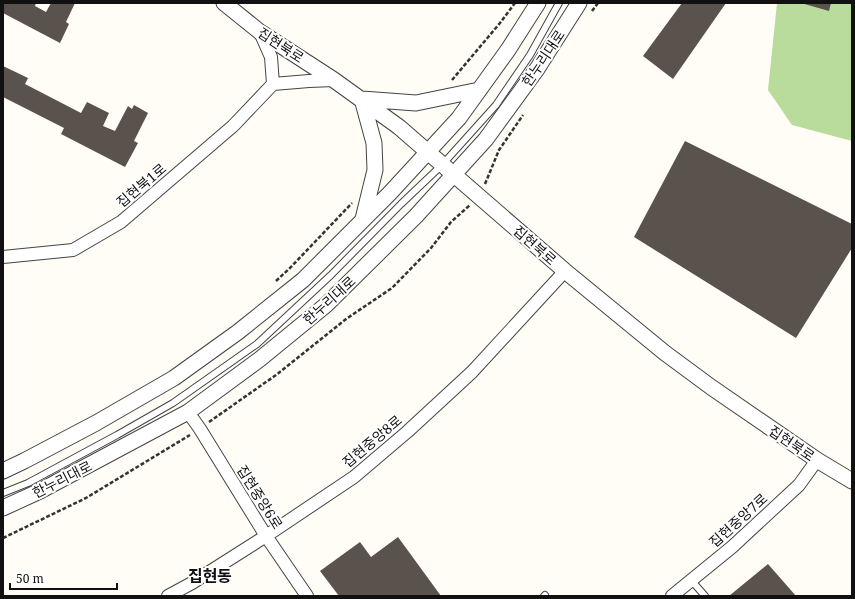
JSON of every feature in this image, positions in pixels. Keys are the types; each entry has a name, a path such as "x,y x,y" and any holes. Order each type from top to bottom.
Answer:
{"street":[{"name":"집현북로","path":"224,3 260,32 362,99 399,127 565,271 665,353 711,387 817,460 852,481"},
{"path":"3,471 96,423 174,378 238,332 303,280 390,193 459,118 508,50 538,3"},
{"name":"한누리대로","path":"3,508 40,491 188,412 260,359 326,305 416,216 486,139 537,68 579,3"},
{"path":"260,32 272,57 273,84 334,80"},
{"name":"집현북1로","path":"3,257 73,250 121,222 233,126 273,84"},
{"path":"362,221 375,170 374,142 362,99 416,103 479,90"},
{"name":"집현중앙8로","path":"168,596 192,583 266,536 354,477 407,432 472,372 565,271"},
{"name":"집현중앙6로","path":"188,412 266,536 307,596"},
{"name":"집현중앙7로","path":"672,596 732,547 799,485 817,460"}],"lane":[{"path":"3,493 28,483 167,406 257,344 331,275 442,165 496,105 530,54 559,3"},
{"path":"691,580 705,596"}],"path":[{"path":"448,81 454,79 515,3"},
{"path":"273,284 353,201"},
{"path":"3,538 86,498 200,429"}],"green space":[{"path":"777,3 852,3 852,141 792,125 768,90"}],"building":[{"path":"3,3 36,3 35,6 46,12 51,3 75,3 66,22 69,24 60,43 3,13"},
{"path":"682,3 726,3 673,79 643,56"},
{"path":"801,3 831,3 829,11"},
{"path":"3,66 28,78 25,84 81,113 87,102 109,113 103,126 115,131 128,106 132,109 134,105 148,113 134,141 138,143 125,167 61,134 64,128 3,97"},
{"path":"685,141 852,224 852,248 796,338 634,237"},
{"path":"398,537 441,596 339,596 320,571 360,542 371,557"},
{"path":"768,564 796,596 729,596"}],"district":[{"name":"집현동","path":"210,576"}]}
